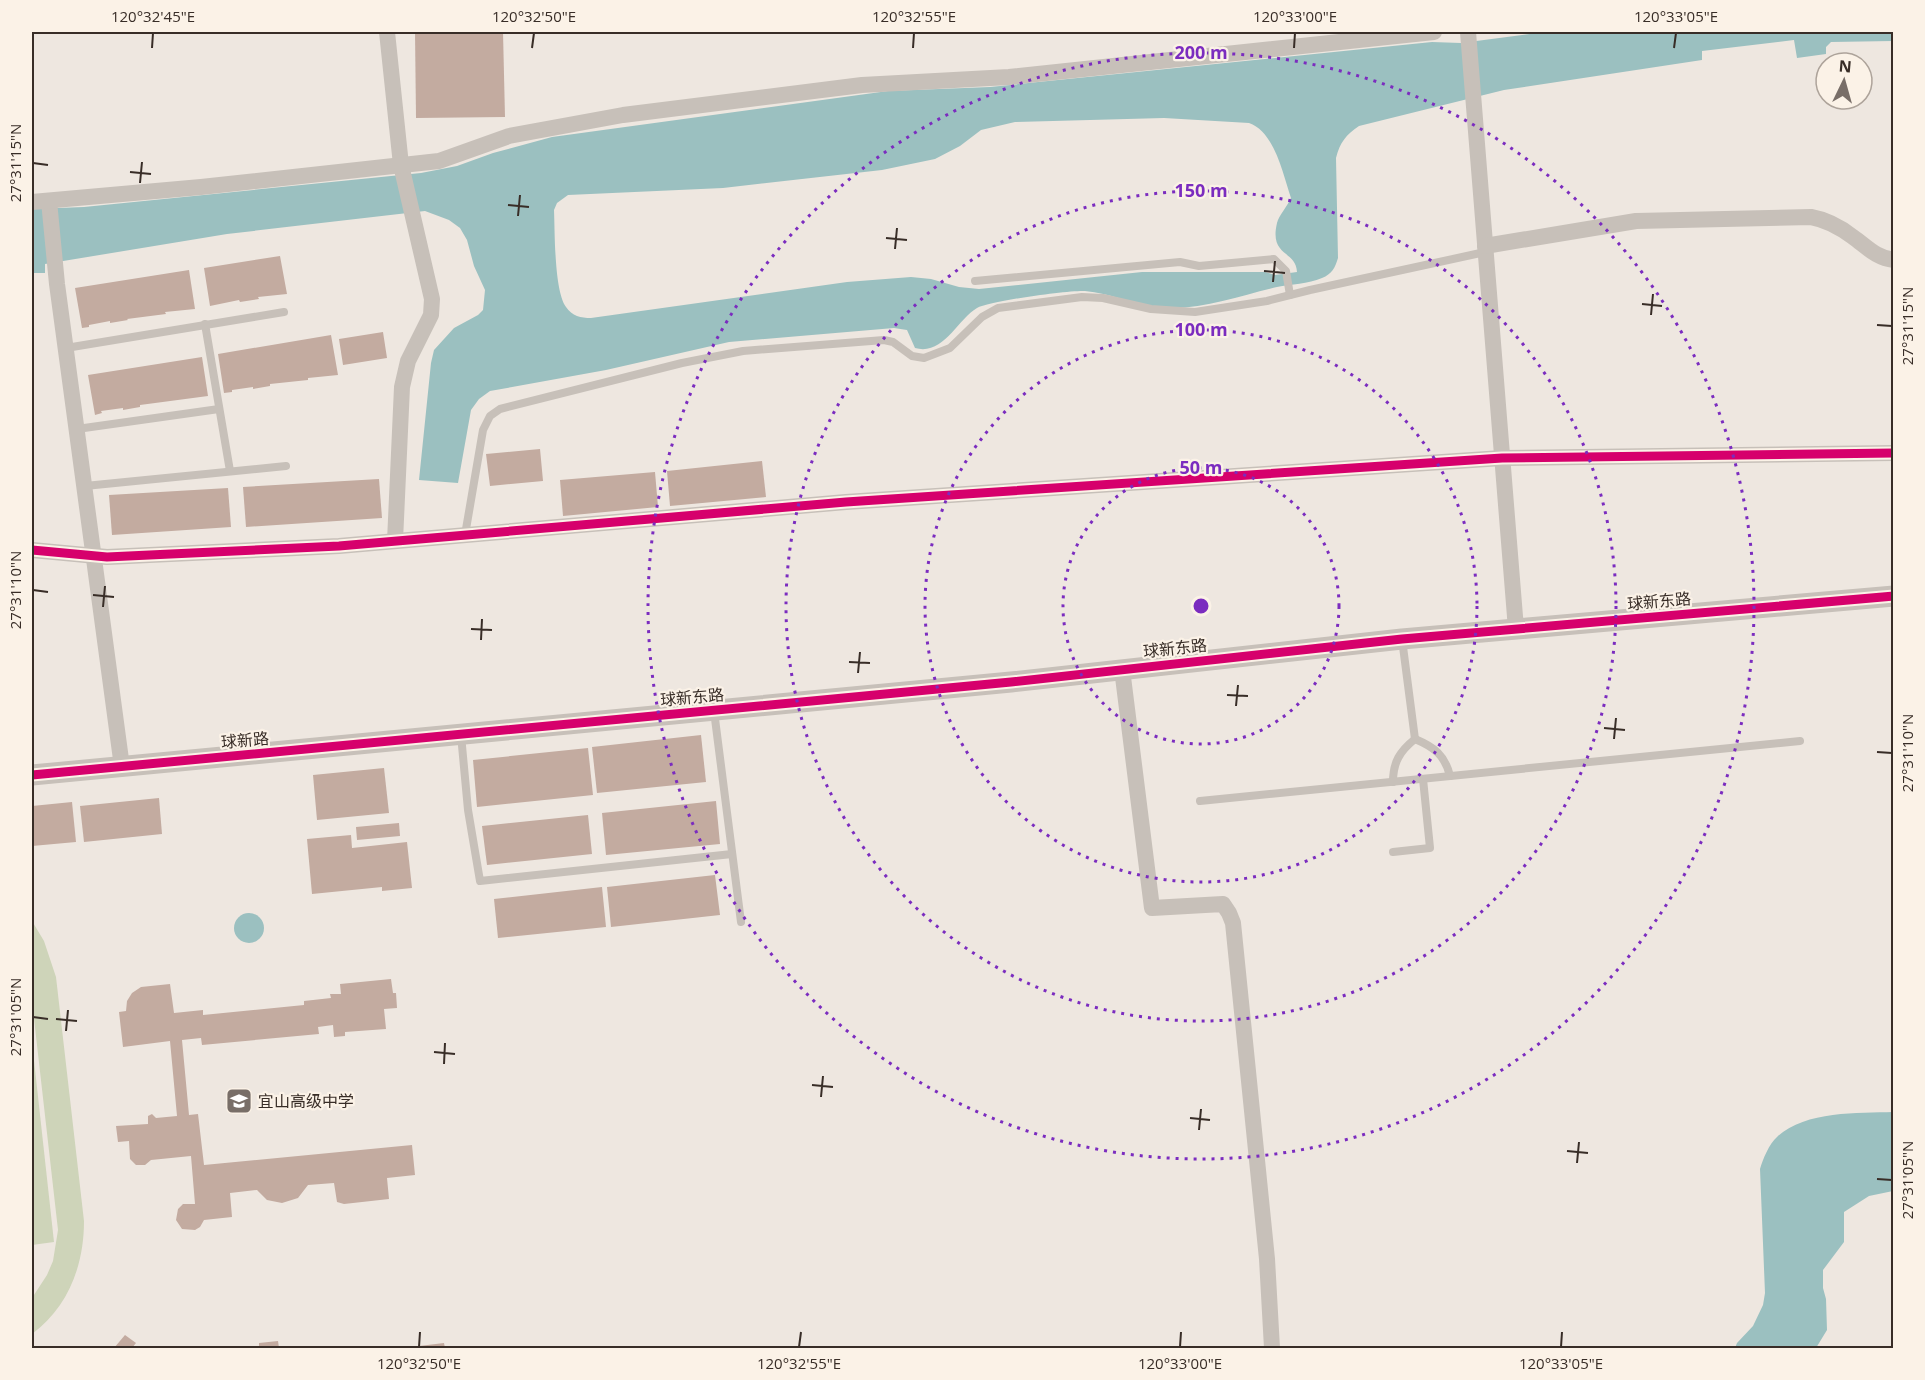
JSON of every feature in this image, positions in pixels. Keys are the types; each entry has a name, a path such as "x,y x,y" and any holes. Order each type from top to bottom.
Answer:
{"street":[{"path":"387,32 402,168 431,291 432,307 428,322 408,361 402,387 395,542"},
{"path":"32,202 50,204 402,168 439,161 509,136 634,113 862,85 1009,77 1434,32"},
{"path":"1468,35 1516,629"},
{"path":"50,204 57,284 122,767"},
{"path":"1485,249 1635,220 1811,217 1838,226 1877,256 1893,260"},
{"path":"32,550 94,556 339,546 846,502 1502,458 1893,453"},
{"name":"球新东路","path":"461,734 1011,682 1402,639 1893,596"},
{"path":"1122,669 1152,908 1223,904 1233,923 1267,1259 1272,1348"},
{"name":"球新路","path":"32,775 461,734"}],"lane":[{"path":"465,536 485,422 500,409 682,363 743,351 884,340 893,342 912,356 924,358 950,348 982,317 998,308 1082,297 1103,298 1151,309 1195,312 1267,301 1290,290 1485,249"},
{"path":"975,281 1180,262 1199,266 1274,259 1286,271 1290,290"},
{"path":"66,348 284,312"},
{"path":"205,324 230,471"},
{"path":"77,429 219,409"},
{"path":"85,486 286,466"},
{"path":"1402,639 1415,739"},
{"path":"714,710 741,922"},
{"path":"461,734 468,810 480,881 732,854"},
{"path":"1415,739 1437,751 1448,766 1450,776"},
{"path":"1394,782 1393,772 1398,756 1415,739"},
{"path":"1200,801 1800,741"},
{"path":"1393,852 1430,848 1423,779"}],"green space":[{"path":"32,921 44,941 56,977 84,1221 81,1254 72,1284 55,1311 32,1334 32,1298 53,1261 58,1230 32,1001"},
{"path":"32,1042 54,1242 32,1245"}],"water":[{"path":"1544,32 1893,32 1893,41 1831,42 1826,47 1826,51 1814,51 1814,56 1797,58 1794,40 1702,51 1702,60 1504,90 1359,126 1344,139 1336,158 1338,258 1331,273 1311,282 1277,287 1202,305 1172,308 1138,304 1085,291 1047,294 997,302 977,308 942,342 925,349 915,348 907,330 894,328 729,342 606,370 490,391 479,399 471,410 458,483 419,480 434,350 454,328 483,310 485,290 474,266 467,240 460,228 449,220 425,211 227,234 45,264 45,273 32,273 32,209 84,207 421,173 457,166 493,153 552,137 888,91 990,87 1432,42 1461,43","holes":["1164,118 1249,123 1258,128 1277,155 1291,198 1278,220 1276,234 1280,248 1296,265 1297,272 1275,275 1265,272 1142,272 979,289 911,277 847,282 591,318 571,313 562,299 559,288 554,210 557,203 568,195 723,188 882,170 935,159 960,146 981,130 1015,122"]},
{"path":"249,913 260,917 264,928 260,939 249,943 238,939 234,928 238,917"},
{"path":"1893,1112 1893,1191 1869,1196 1844,1212 1844,1242 1823,1270 1827,1330 1816,1348 1735,1348 1753,1326 1763,1305 1765,1293 1760,1169 1771,1144 1788,1129 1816,1118 1848,1113"}],"building":[{"path":"415,32 503,32 505,117 416,118"},
{"path":"280,256 287,294 210,306 204,268"},
{"path":"189,270 195,309 165,312 166,314 110,323 110,321 82,328 75,288"},
{"path":"383,332 387,358 343,365 339,339"},
{"path":"331,335 338,375 224,393 218,354"},
{"path":"202,357 208,396 140,405 140,407 123,410 123,408 101,411 102,413 95,415 88,375"},
{"path":"540,449 543,481 490,486 486,454"},
{"path":"762,461 766,497 670,506 667,471"},
{"path":"655,472 658,507 563,516 560,480"},
{"path":"379,479 382,518 246,527 243,487"},
{"path":"228,488 231,527 112,535 109,495"},
{"path":"701,735 706,782 597,793 592,747"},
{"path":"588,748 593,795 477,807 473,760"},
{"path":"384,768 389,813 317,820 313,775"},
{"path":"159,798 162,834 84,842 80,806"},
{"path":"716,801 720,844 606,855 602,813"},
{"path":"72,802 76,842 32,846 32,806"},
{"path":"588,815 592,854 487,865 482,826"},
{"path":"399,823 400,836 357,840 356,827"},
{"path":"351,835 352,848 407,842 412,888 382,891 382,887 312,894 307,839"},
{"path":"715,875 720,915 611,927 607,887"},
{"path":"602,887 606,927 498,938 494,899"},
{"path":"391,979 393,993 396,993 397,1008 384,1009 386,1029 345,1032 345,1036 334,1037 333,1025 318,1027 319,1034 202,1045 201,1038 182,1040 189,1115 198,1114 204,1165 412,1145 415,1175 387,1178 389,1199 344,1204 337,1202 334,1183 308,1185 298,1198 282,1203 267,1200 257,1190 230,1193 232,1217 204,1220 195,1230 182,1229 176,1220 178,1209 183,1204 195,1204 191,1156 151,1160 145,1165 136,1165 130,1159 129,1141 118,1142 116,1126 148,1124 148,1116 152,1114 156,1118 177,1116 170,1041 123,1047 119,1012 126,1011 127,1001 132,993 141,987 170,984 174,1013 203,1010 203,1015 304,1005 304,1001 331,998 330,994 341,994 340,984"},
{"path":"125,1335 136,1343 132,1348 114,1348"},
{"path":"278,1341 279,1348 252,1348 259,1346 259,1343"},
{"path":"444,1343 445,1348 411,1348 411,1347"}],"cycle path":[{"path":"32,550 107,557 339,546 846,502 1502,458 1894,453"},
{"path":"32,775 1011,682 1402,639 1894,596"}],"place":[{"name":"宜山高级中学","path":"239,1101"}]}
